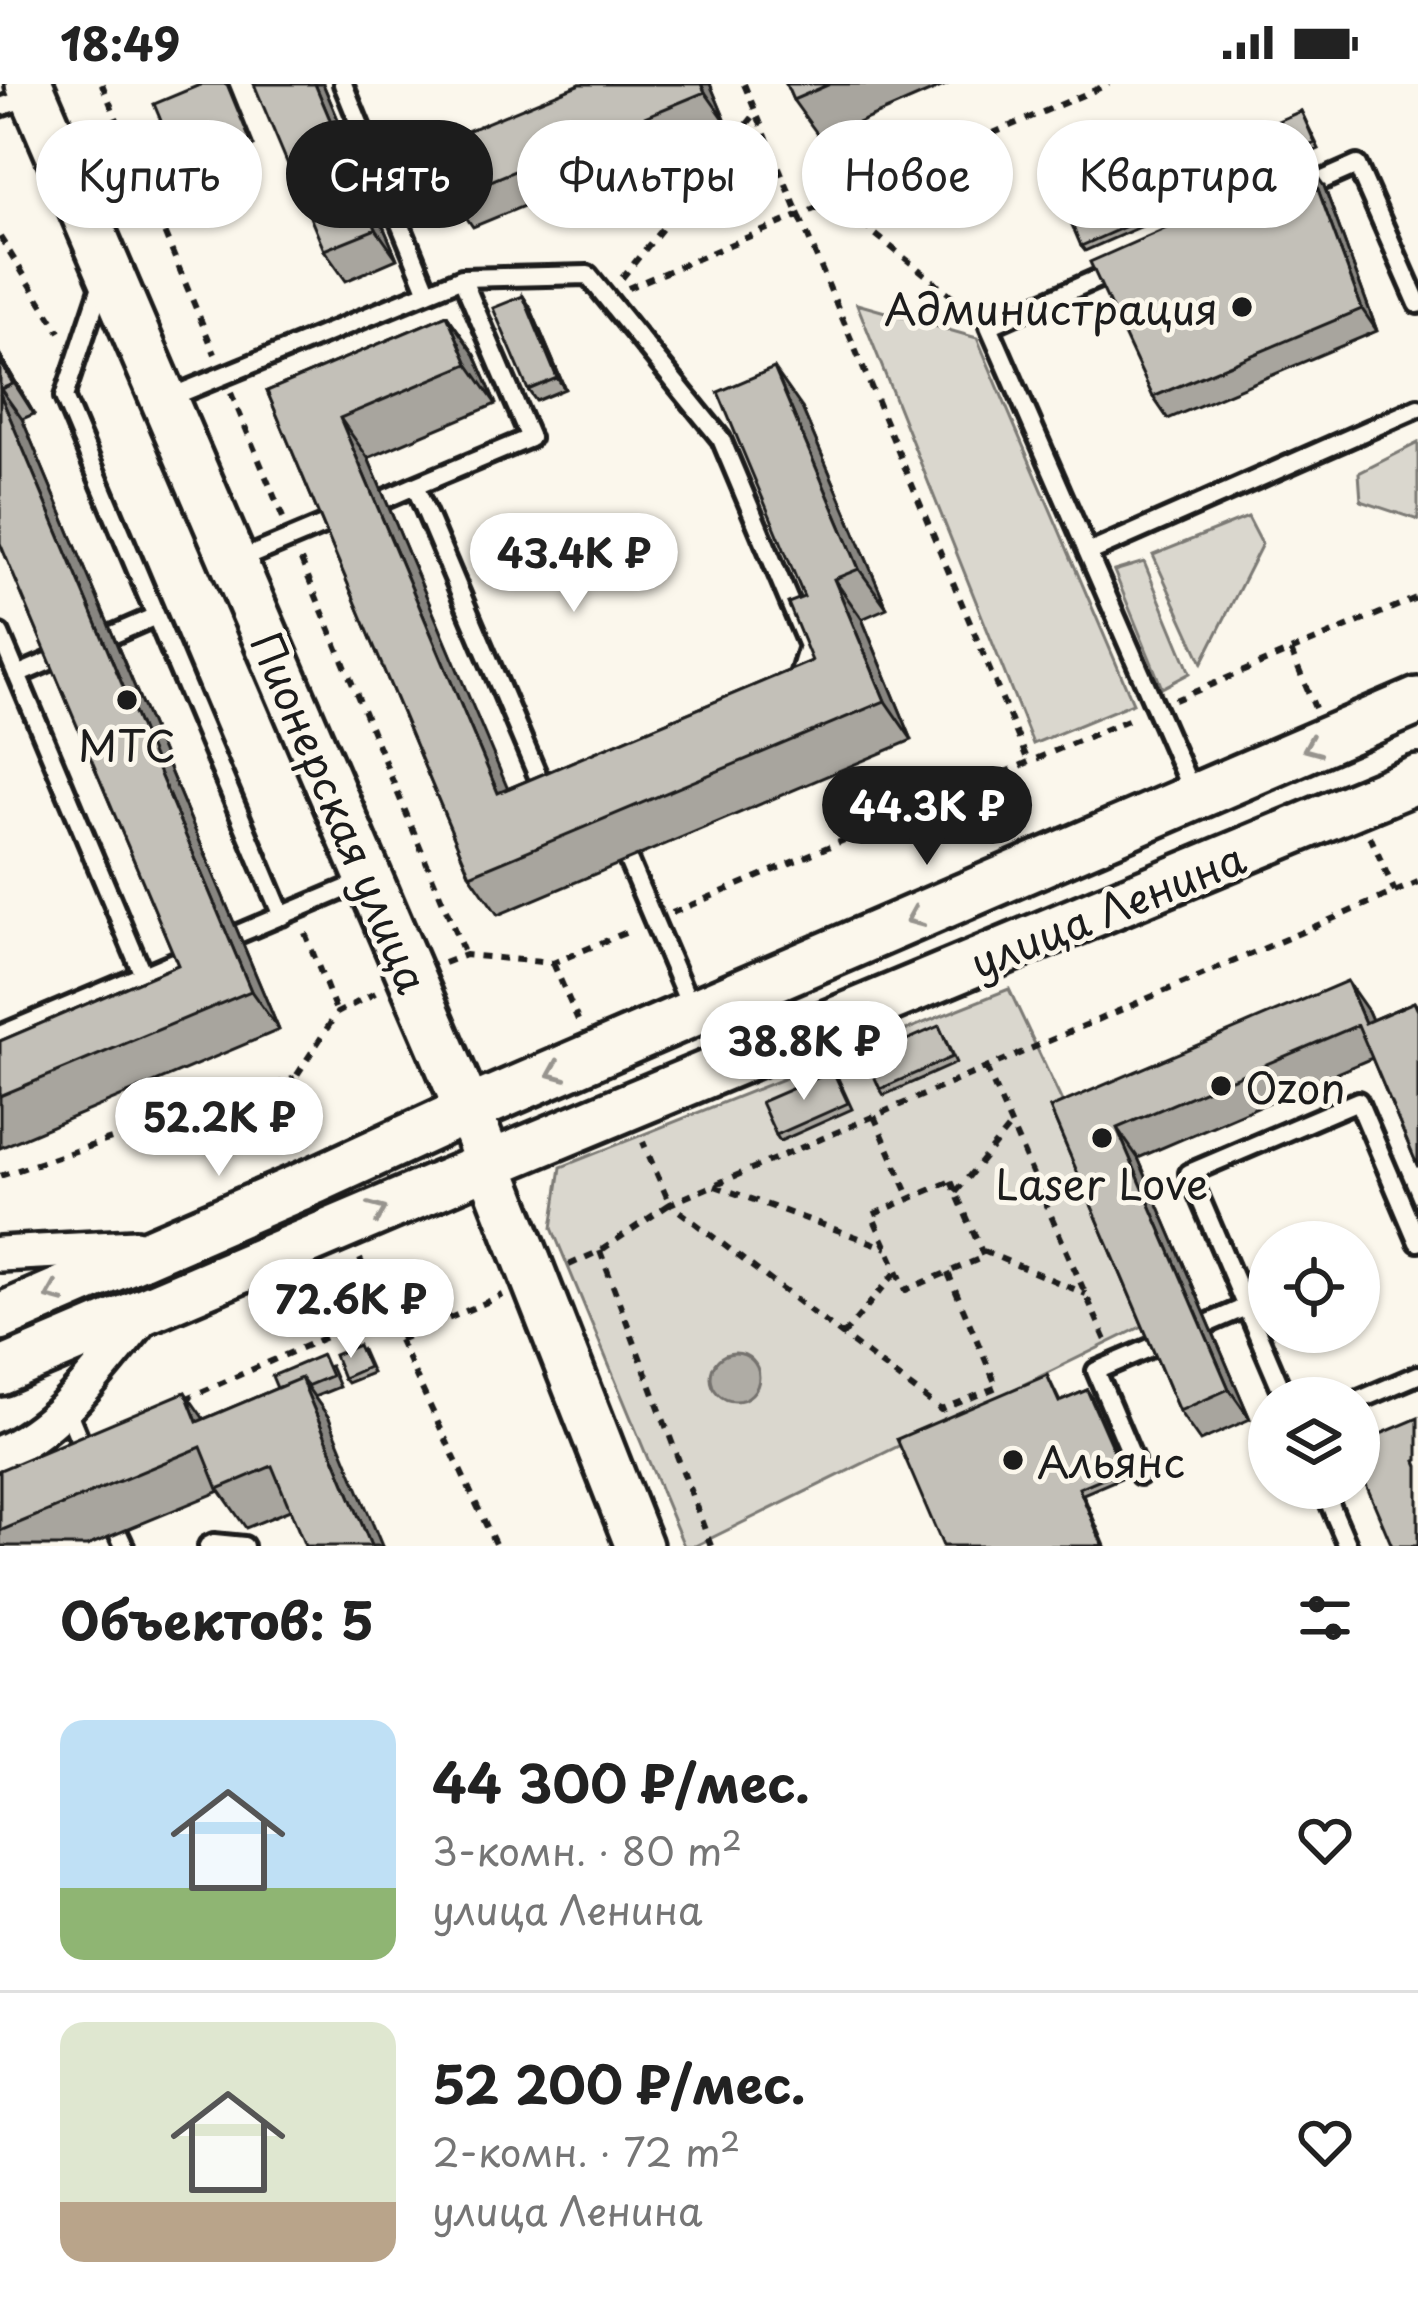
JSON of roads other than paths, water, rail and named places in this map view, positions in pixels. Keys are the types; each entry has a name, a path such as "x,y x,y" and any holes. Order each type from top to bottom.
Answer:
{"main road":[{"name":"Пионерская улица","path":"21,96 107,266 165,400 468,1110 640,1546"},
{"name":"улица Ленина","path":"0,1317 1418,700"},
{"name":"улица Ленина","path":"0,1372 1418,779"}],"street":[{"path":"0,1255 173,1243"},
{"path":"0,1453 20,1445 66,1407 150,1309"}],"lane":[{"path":"343,84 358,120"},
{"path":"1319,182 1357,165 1418,304"},
{"path":"402,228 428,292"},
{"path":"1141,260 989,326 1195,797"},
{"path":"107,266 64,397 282,916"},
{"path":"165,400 462,278 588,275 721,439 808,646 793,695"},
{"path":"385,499 530,438 462,278"},
{"path":"1088,553 1418,408"},
{"path":"415,486 547,799 563,793"},
{"path":"234,562 333,521"},
{"path":"112,635 156,616"},
{"path":"0,634 143,974"},
{"path":"17,675 59,657"},
{"path":"628,860 692,1013"},
{"path":"238,934 369,879"},
{"path":"0,1035 185,957"},
{"path":"1276,1377 1189,1173 1358,1101 1418,1242"},
{"path":"1209,1323 1246,1307"},
{"path":"1140,1475 1096,1371 1159,1344"},
{"path":"1380,1391 1418,1375"},
{"path":"66,1407 97,1481"},
{"path":"1332,1509 1348,1546"},
{"path":"208,1546 244,1546"}],"place":[{"name":"Администрация","path":"1242,307"},
{"name":"МТС","path":"127,700"},
{"name":"Ozon","path":"1221,1086"},
{"name":"Laser Love","path":"1102,1138"},
{"name":"Альянс","path":"1013,1460"}]}
